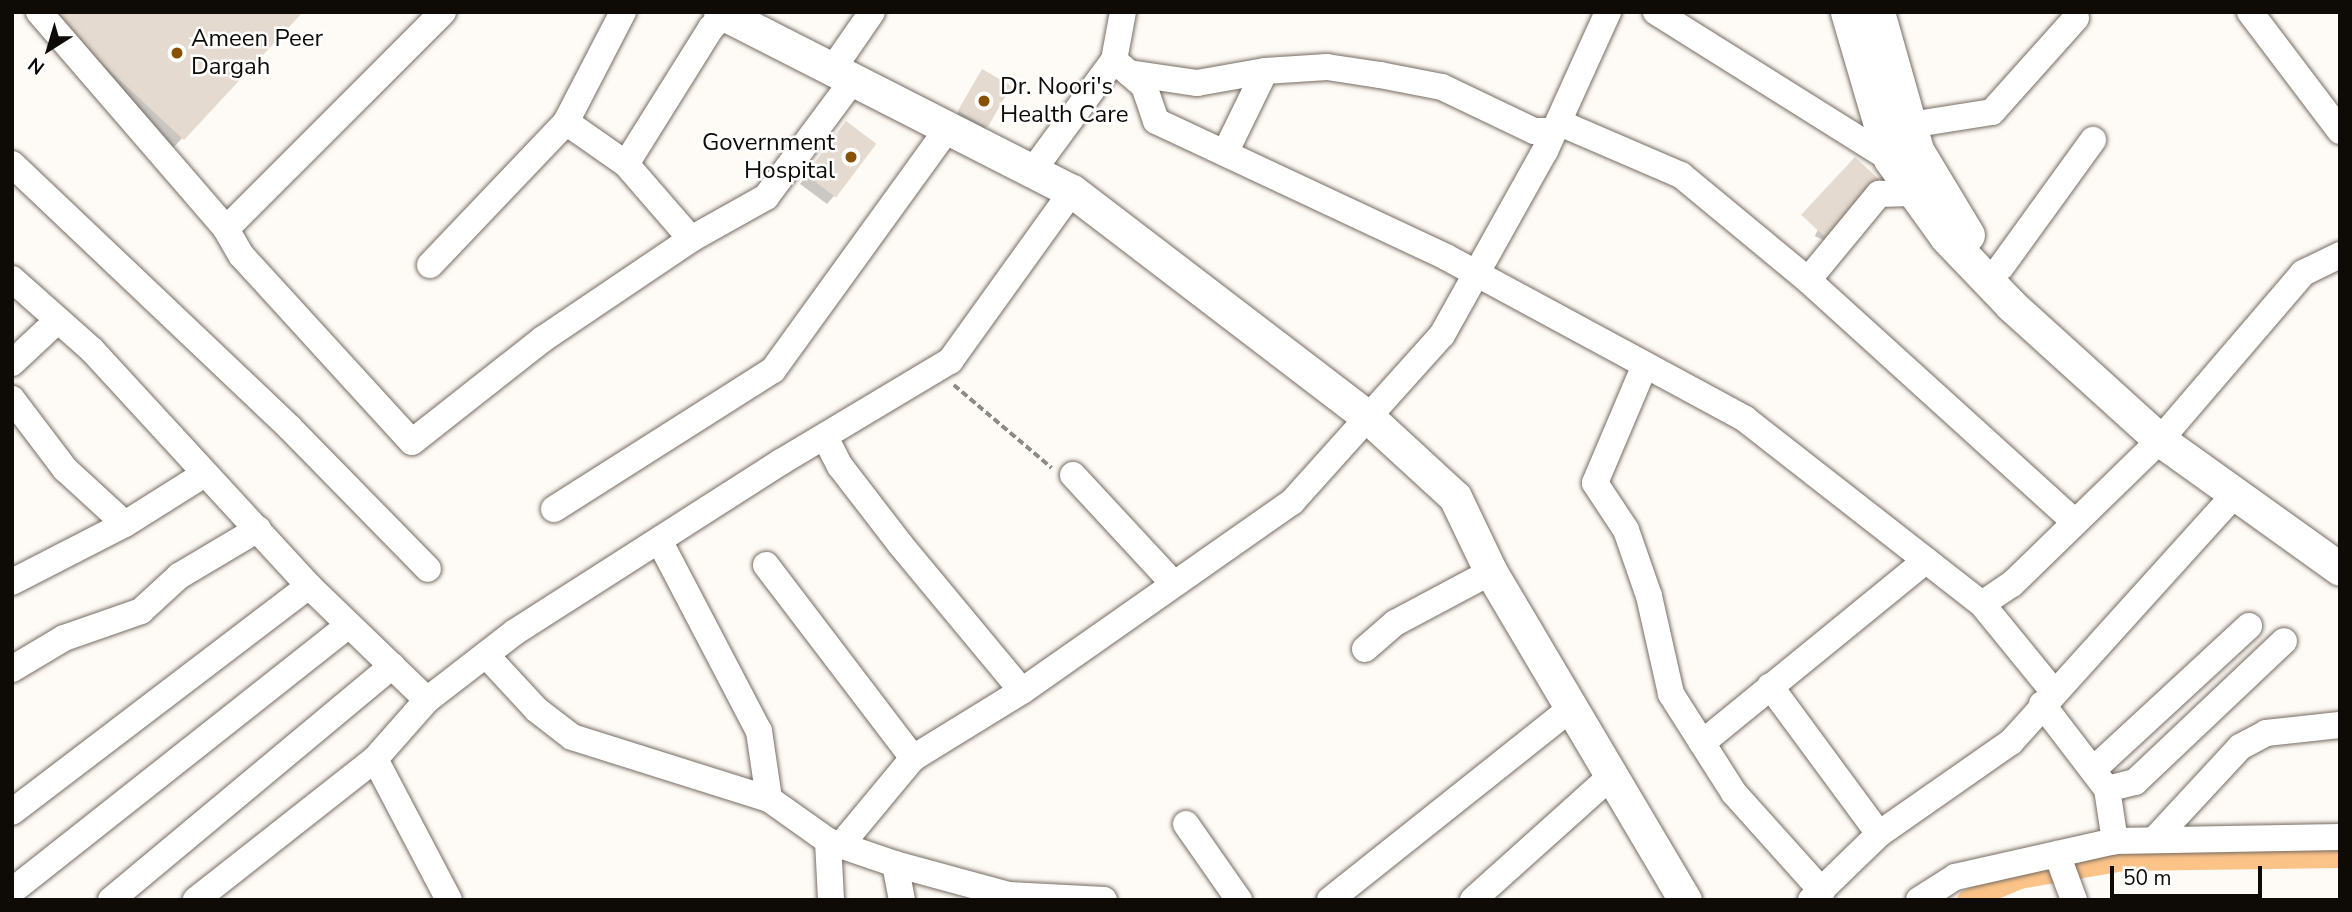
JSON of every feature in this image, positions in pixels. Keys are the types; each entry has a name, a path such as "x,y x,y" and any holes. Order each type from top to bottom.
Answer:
{"main road":[{"path":"1847,12 1890,159 1911,193 2011,305 2166,433 2234,495 2340,569"},
{"path":"1878,12 1917,150 1968,234 2166,433 2340,544"},
{"path":"724,13 1031,173 1072,191 1369,418 1455,497 1491,572 1685,900"}],"street":[{"path":"38,12 226,229 242,255 412,442 543,339 691,239 766,197 842,75 872,12"},
{"path":"226,229 443,12"},
{"path":"430,265 566,122 623,12"},
{"path":"1031,173 1122,67 1123,12"},
{"path":"831,900 834,844 913,758 1022,691 1292,502 1442,335 1554,131 1608,12"},
{"path":"1656,12 1890,159"},
{"path":"2250,12 2335,116"},
{"path":"626,164 711,28 724,13"},
{"path":"1910,125 1992,113 2076,18"},
{"path":"1122,67 1197,83 1265,71 1327,67 1442,87 1534,131 1554,131"},
{"path":"1122,67 1144,86 1156,121 1477,274 1745,419 1982,604 2101,779 2115,841"},
{"path":"1225,153 1265,71"},
{"path":"566,122 626,164 691,239"},
{"path":"1554,131 1560,123 1681,175 1808,280 2075,522"},
{"path":"554,509 773,370 947,130"},
{"path":"2001,267 2093,140"},
{"path":"12,164 290,428 428,569"},
{"path":"196,900 375,759 427,700 486,654 825,437 936,371 973,335 1008,275 1072,191"},
{"path":"1808,280 1879,194 1911,193"},
{"path":"1982,604 2011,584 2166,433 2303,273 2340,255"},
{"path":"12,279 92,350 203,475 258,529 309,586 427,700"},
{"path":"12,363 58,320"},
{"path":"1645,365 1595,483 1626,530 1649,596 1671,694 1734,793 1816,895 1879,834 2011,742 2234,495"},
{"path":"12,399 65,469 125,524"},
{"path":"825,437 840,466 877,515 1022,691"},
{"path":"1065,474 1173,583"},
{"path":"12,582 125,524 203,475"},
{"path":"12,669 64,638 141,611 179,576 258,529"},
{"path":"660,542 759,731 769,799"},
{"path":"1702,743 1926,561"},
{"path":"765,565 913,758"},
{"path":"1364,649 1395,623 1491,572"},
{"path":"12,812 309,586"},
{"path":"12,891 349,625"},
{"path":"2101,779 2249,626"},
{"path":"2101,779 2135,782 2284,641"},
{"path":"486,654 537,710 572,737 769,799 834,844 1008,897 1104,900"},
{"path":"111,900 391,666"},
{"path":"1770,686 1879,834"},
{"path":"1330,900 1571,708"},
{"path":"2154,841 2240,747 2266,733 2340,725"},
{"path":"375,759 449,900"},
{"path":"1473,900 1611,776"},
{"path":"1186,824 1239,900"},
{"path":"1919,900 1955,877 2115,841 2340,837"},
{"path":"2057,854 2074,900"},
{"path":"895,864 902,900"}],"path":[{"path":"936,371 1065,474"}],"building":[{"name":"Ameen Peer Dargah","path":"47,12 303,12 184,140"},
{"path":"982,69 1011,86 987,128 958,111"},
{"path":"846,121 876,144 836,197 806,175"},
{"path":"1855,157 1882,182 1828,240 1801,215"}],"waterway":[{"path":"1967,900 2019,878 2123,860 2340,857"}],"place":[{"name":"Ameen Peer Dargah","path":"177,53"},
{"name":"Dr. Noori's Health Care","path":"984,101"},
{"name":"Government Hospital","path":"851,157"}]}
